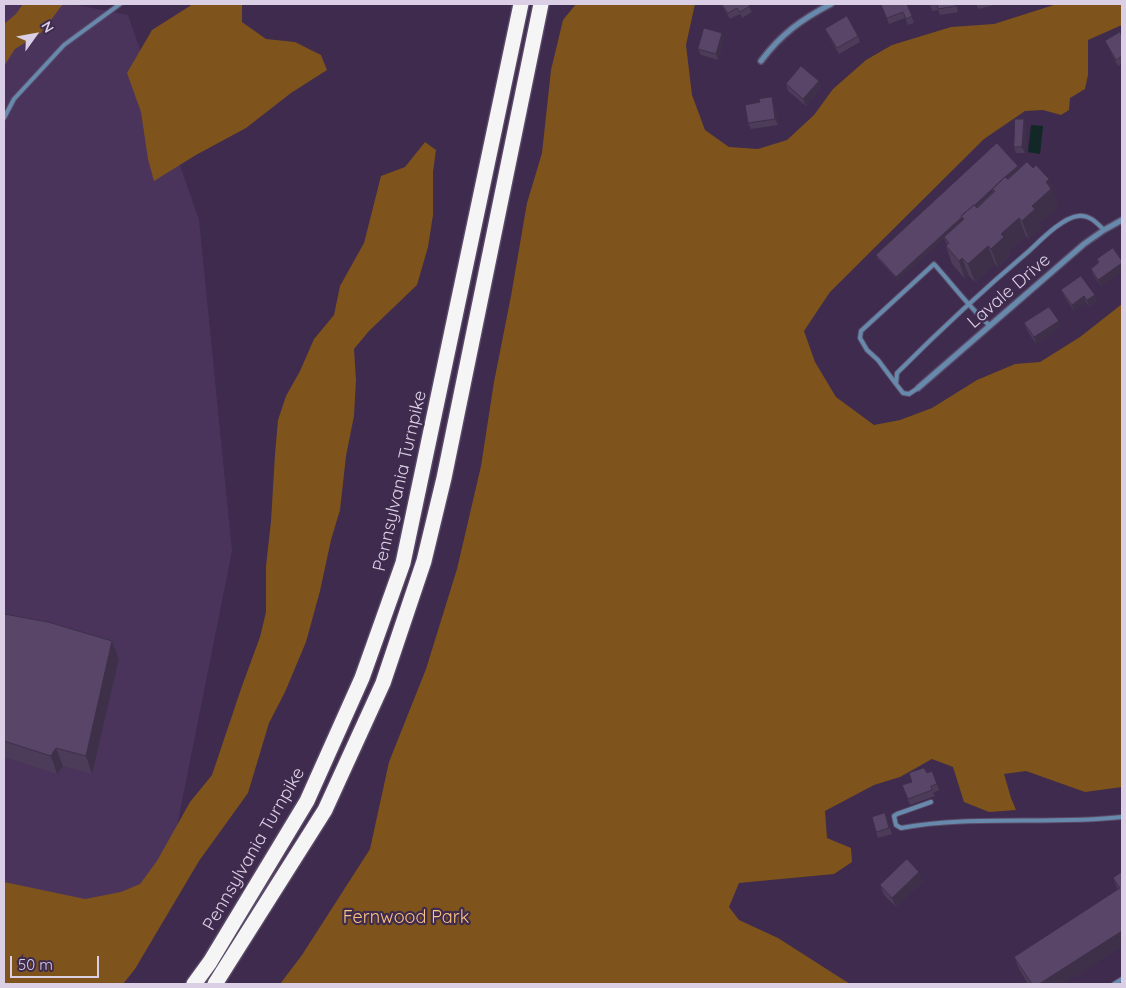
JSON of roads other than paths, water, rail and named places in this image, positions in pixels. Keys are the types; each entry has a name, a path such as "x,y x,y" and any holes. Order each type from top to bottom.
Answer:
{"highway":[{"name":"Pennsylvania Turnpike","path":"194,984 210,962 307,801 362,678 403,563 521,4"},
{"name":"Pennsylvania Turnpike","path":"215,984 325,810 383,683 424,561 444,478 541,4"}],"street":[{"path":"761,61 774,43 786,32 810,15 831,4"},
{"name":"Lavale Drive","path":"918,388 1084,244 1122,220"}],"lane":[{"path":"4,118 14,99 64,46 120,4"},
{"path":"896,384 897,373 934,336 996,279 1062,223 1079,216 1093,219 1104,230"},
{"path":"918,388 909,394 903,393 878,360 867,350 860,338 861,330 934,264 960,293 968,305 990,326"},
{"path":"931,802 897,814 894,816 896,825 900,828 940,822 1089,821 1122,817"},
{"path":"1114,984 1122,979"}],"park label":[{"name":"Fernwood Park","path":"406,918"}]}
